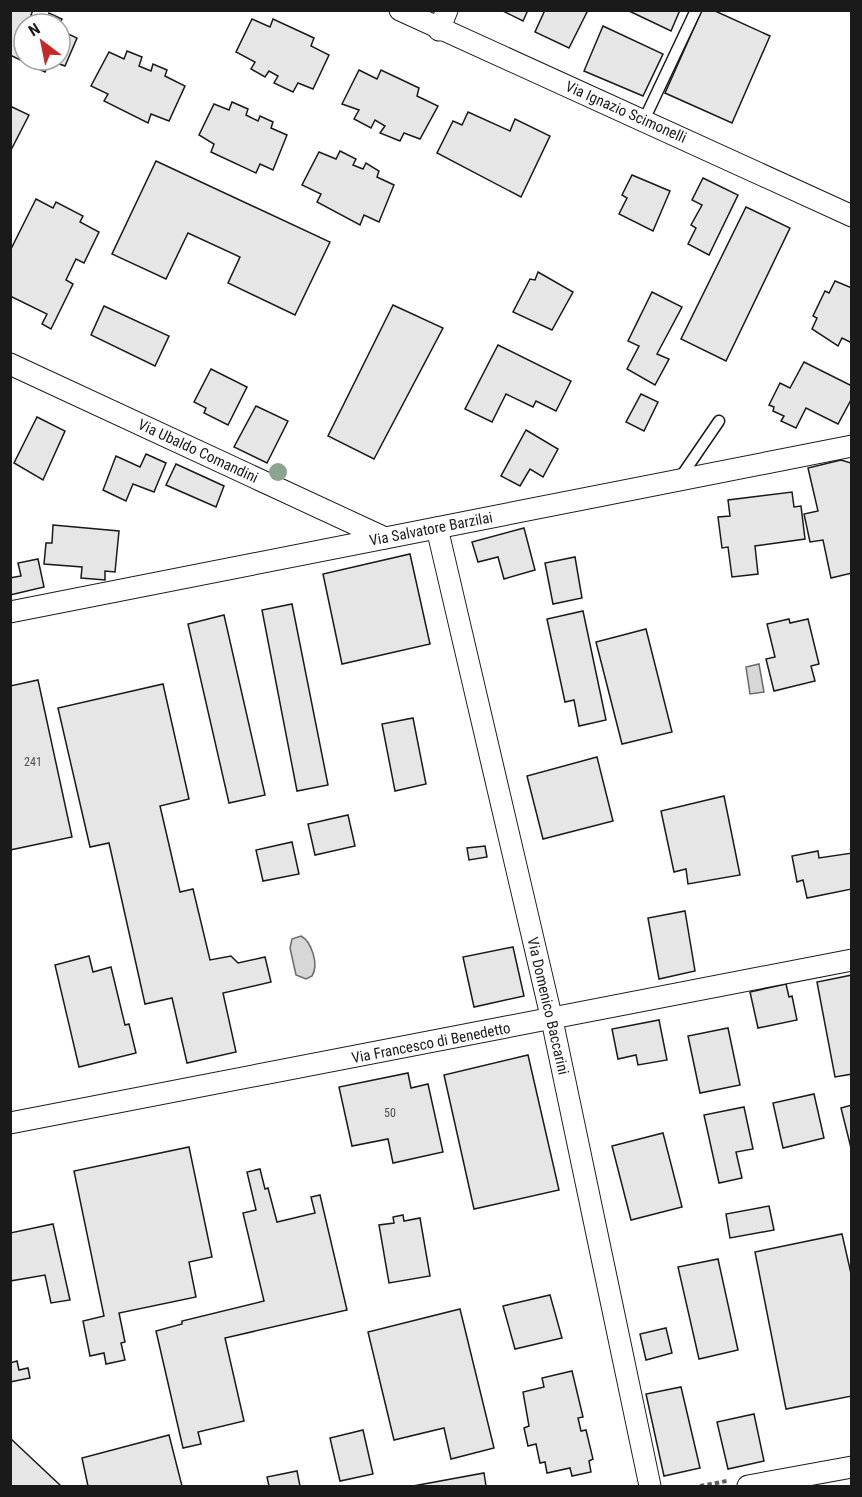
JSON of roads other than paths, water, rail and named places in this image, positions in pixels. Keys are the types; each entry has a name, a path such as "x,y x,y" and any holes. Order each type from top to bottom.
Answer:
{"street":[{"name":"Via Ignazio Scimonelli","path":"400,10 439,30 644,120 852,216"},
{"path":"439,30 447,10"},
{"name":"Via Ubaldo Comandini","path":"10,364 385,538"},
{"name":"Via Salvatore Barzilai","path":"10,612 852,446"},
{"name":"Via Domenico Baccarini","path":"437,528 552,1020 650,1486"},
{"name":"Via Francesco di Benedetto","path":"10,1124 852,960"},
{"path":"748,1486 852,1467"}],"lane":[{"path":"644,120 696,10"},
{"path":"679,480 719,421"}]}
